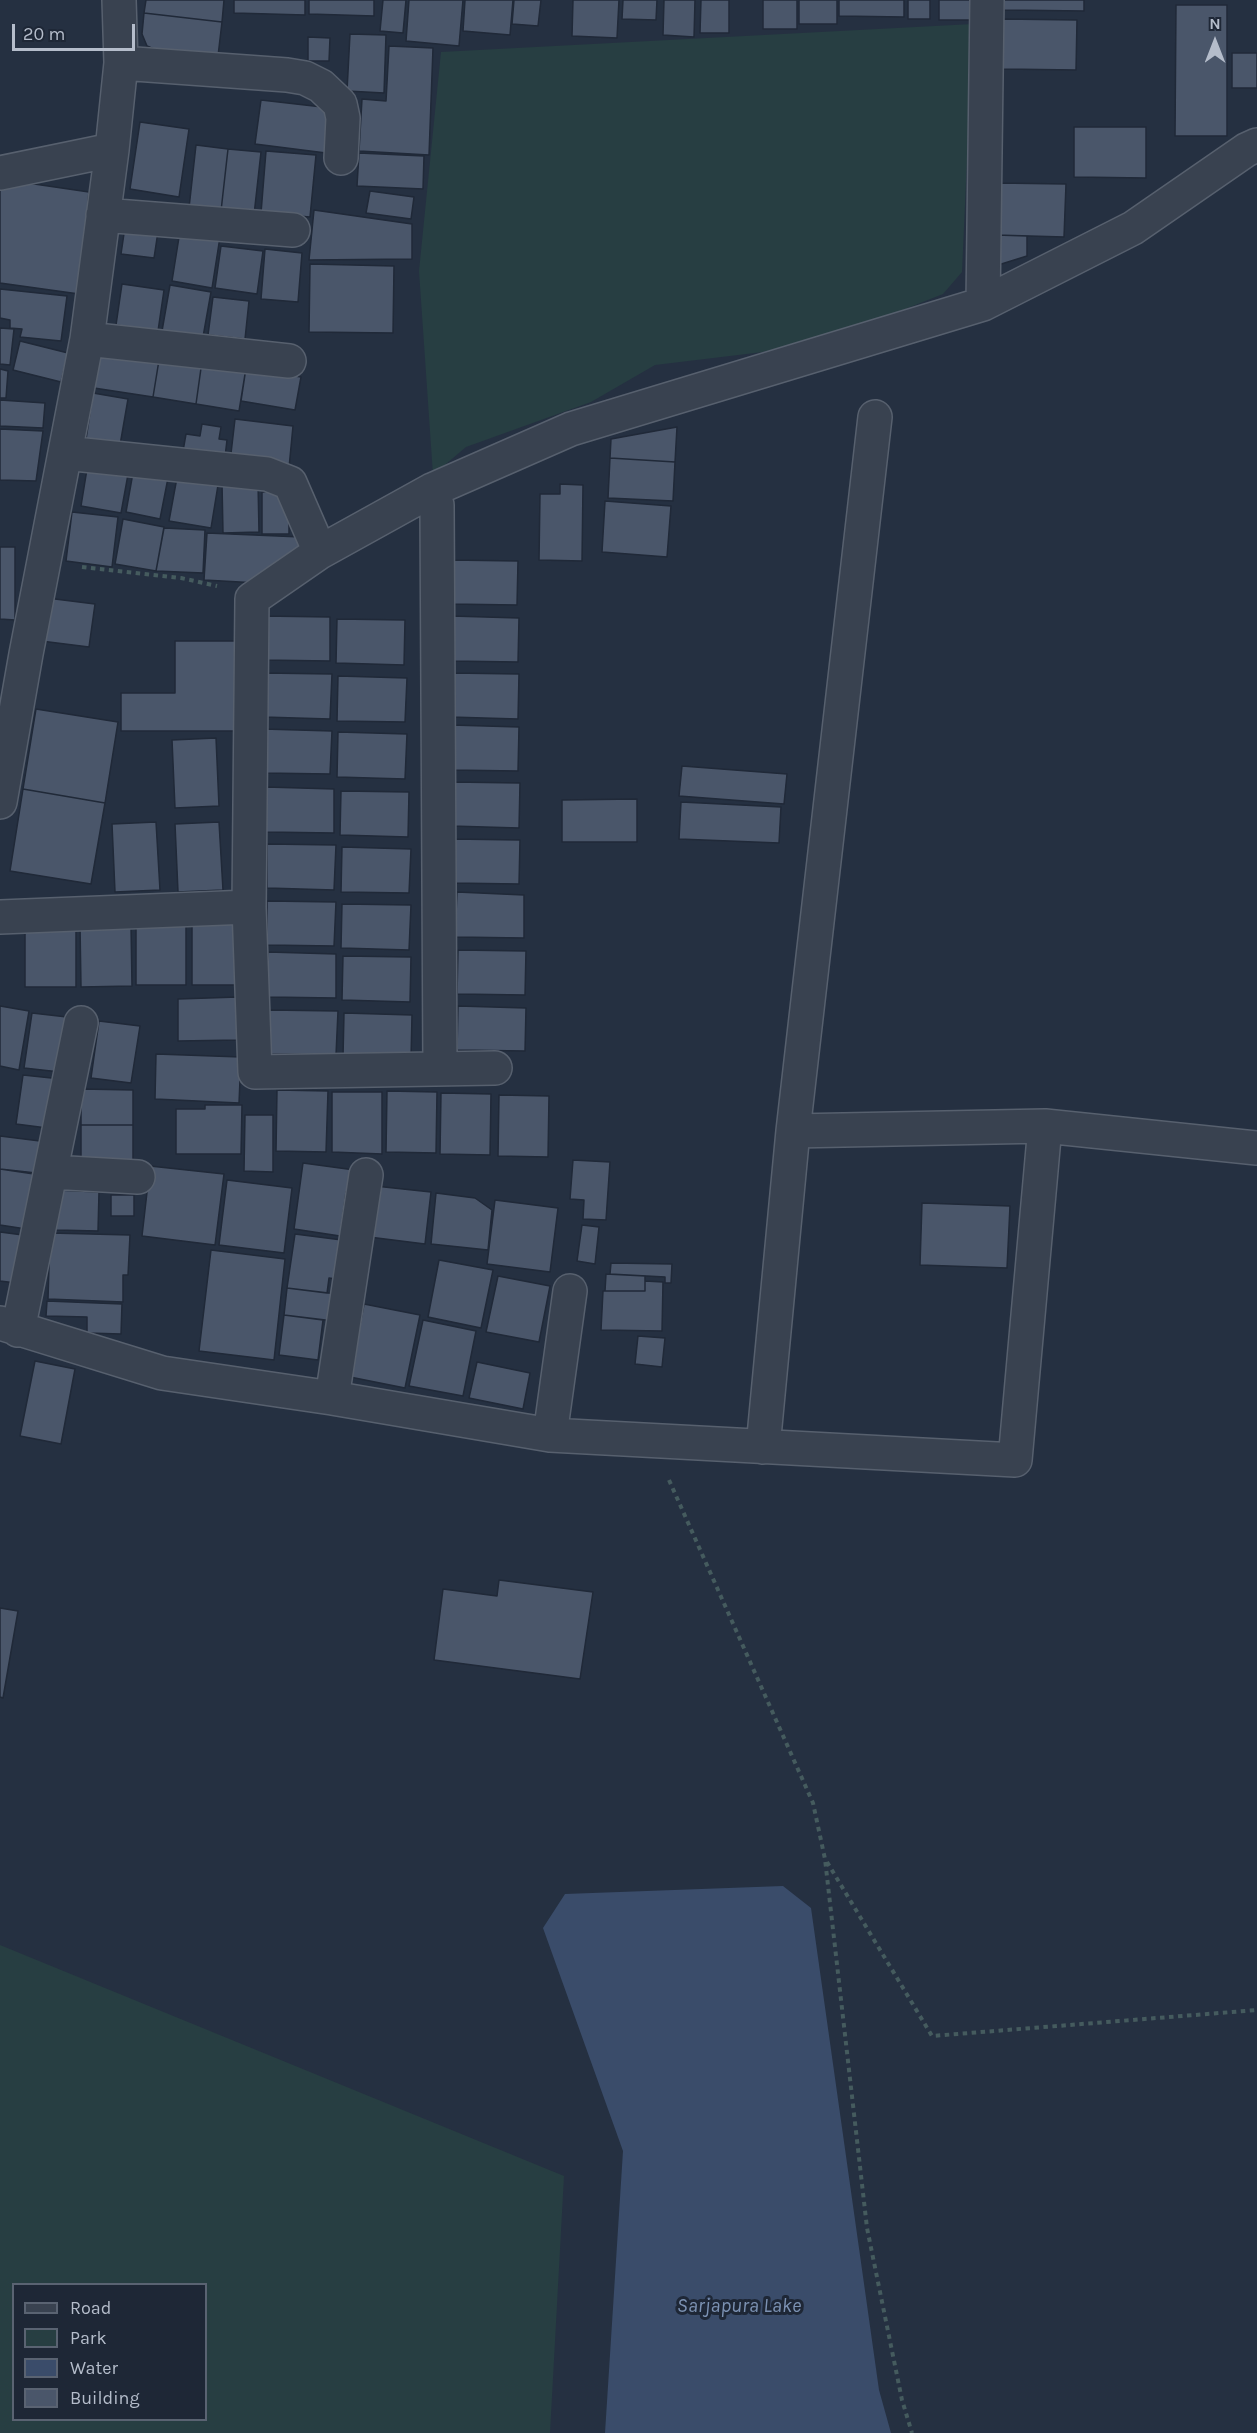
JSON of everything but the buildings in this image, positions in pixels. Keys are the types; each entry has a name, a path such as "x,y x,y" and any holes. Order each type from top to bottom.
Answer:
{"street":[{"path":"0,802 13,653 44,562 87,339 121,63 119,0"},
{"path":"982,304 987,0"},
{"path":"121,63 305,78 321,86 340,104 343,118 341,158"},
{"path":"495,1068 255,1072 249,908 252,598 320,552 432,490 571,429 982,304 1133,228 1245,150 1257,146"},
{"path":"0,173 112,150"},
{"path":"104,215 293,230"},
{"path":"87,339 289,361"},
{"path":"763,1447 793,1131 875,417"},
{"path":"65,453 267,474 290,483 320,552"},
{"path":"432,490 437,505 440,1069"},
{"path":"0,917 249,908"},
{"path":"81,1023 51,1172 9,1326 162,1372 550,1435 1015,1461 1045,1126"},
{"path":"793,1131 1045,1126 1257,1148"},
{"path":"51,1172 138,1178"},
{"path":"332,1398 366,1175"},
{"path":"550,1435 570,1291"}],"path":[{"path":"44,562 181,578 213,584 252,598"},
{"path":"651,1440 813,1803 825,1859 860,2155 863,2198 902,2400 912,2433"},
{"path":"825,1859 932,2036 1257,2010"}],"green space":[{"path":"973,24 962,272 943,294 847,332 763,352 655,365 591,402 466,447 433,475 419,271 441,52"},
{"path":"0,1945 564,2176 550,2433 0,2433"}],"water":[{"name":"Sarjapura Lake","path":"783,1886 811,1908 879,2390 891,2433 605,2433 623,2151 543,1928 565,1894"}]}
